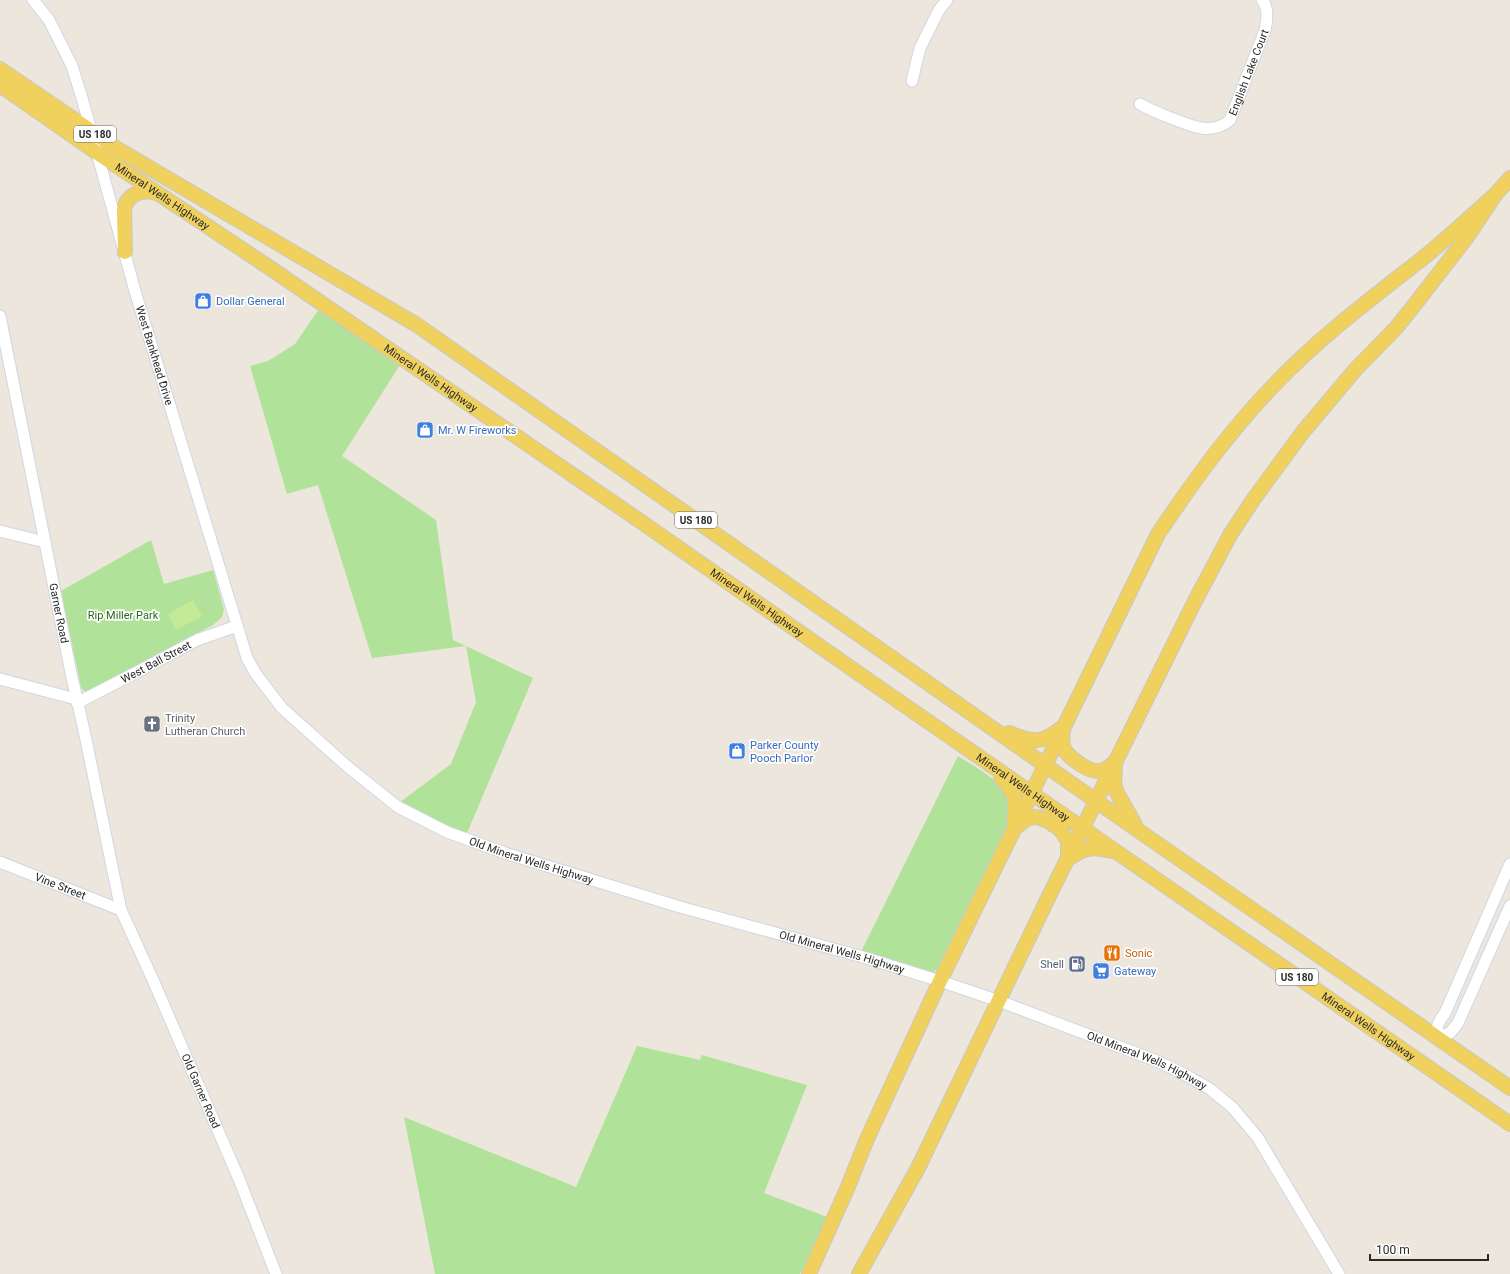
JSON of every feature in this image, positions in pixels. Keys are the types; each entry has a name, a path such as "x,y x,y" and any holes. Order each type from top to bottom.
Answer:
{"main road":[{"name":"Mineral Wells Highway","path":"0,69 119,150 176,185 417,325 989,724 1139,831 1510,1088"},
{"name":"Mineral Wells Highway","path":"0,85 96,152 270,268 640,521 1510,1124"},
{"path":"809,1274 847,1189 867,1138 940,980 1158,534 1203,469 1226,439 1274,384 1311,349 1387,285 1418,262 1495,195 1510,178"},
{"path":"125,252 125,204 134,194 148,190 157,193"},
{"path":"859,1274 918,1168 1116,761 1195,601 1230,535 1253,500 1302,433 1355,370 1396,328 1468,237 1495,195"},
{"path":"989,724 1027,740 1038,741 1051,736 1064,726"},
{"path":"1064,726 1062,740 1064,749 1073,760 1090,770 1100,771 1116,761"},
{"path":"1116,761 1114,780 1116,791 1139,831"},
{"path":"986,762 1007,784 1014,794 1016,808 1013,829"},
{"path":"1013,829 1028,818 1037,817 1048,821 1060,829 1068,841 1068,859"},
{"path":"1068,859 1082,850 1091,848 1116,852"}],"street":[{"name":"West Bankhead Drive","path":"33,0 49,20 72,66 135,292 247,658 253,669 282,708"},
{"path":"912,81 920,48 939,10 947,0"},
{"name":"English Lake Court","path":"1140,104 1195,127 1209,129 1224,126 1230,120 1265,30 1266,4 1262,0"},
{"name":"Garner Road","path":"0,316 120,910"},
{"path":"0,531 45,542"},
{"name":"West Ball Street","path":"77,701 139,671 197,640 237,626"},
{"path":"0,679 77,701"},
{"name":"Old Mineral Wells Highway","path":"282,708 348,767 398,807 447,832 505,853 680,907 863,957 940,980 999,1000 1157,1061 1184,1074 1210,1089 1233,1108 1258,1138 1336,1272"},
{"name":"Vine Street","path":"0,862 120,910"},
{"path":"1510,864 1445,1013 1436,1028 1438,1037 1450,1033 1458,1023 1510,906"},
{"name":"Old Garner Road","path":"120,910 153,980 237,1172 276,1274"},
{"path":"1478,938 1494,942"}],"green space":[{"path":"319,309 400,365 342,456 436,520 453,640 466,646 372,658 318,485 287,494 250,366 268,361 295,344"},
{"name":"Rip Miller Park","path":"151,540 164,584 213,570 224,609 222,617 213,625 94,689 84,691 81,687 61,591"},
{"path":"193,600 202,616 176,630 168,614"},
{"path":"466,646 533,678 467,833 440,823 399,803 451,764 476,702"},
{"path":"958,756 992,778 999,785 1009,801 1010,812 1006,828 937,969 933,973 928,974 861,952"},
{"path":"637,1046 700,1060 702,1055 807,1085 764,1193 827,1217 800,1274 435,1274 404,1117 576,1187"}],"place":[{"name":"Dollar General","path":"203,301"},
{"name":"Mr. W Fireworks","path":"425,430"},
{"name":"Trinity Lutheran Church","path":"152,724"},
{"name":"Parker County Pooch Parlor","path":"737,751"},
{"name":"Sonic","path":"1112,953"},
{"name":"Shell","path":"1077,964"},
{"name":"Gateway","path":"1101,971"}]}
